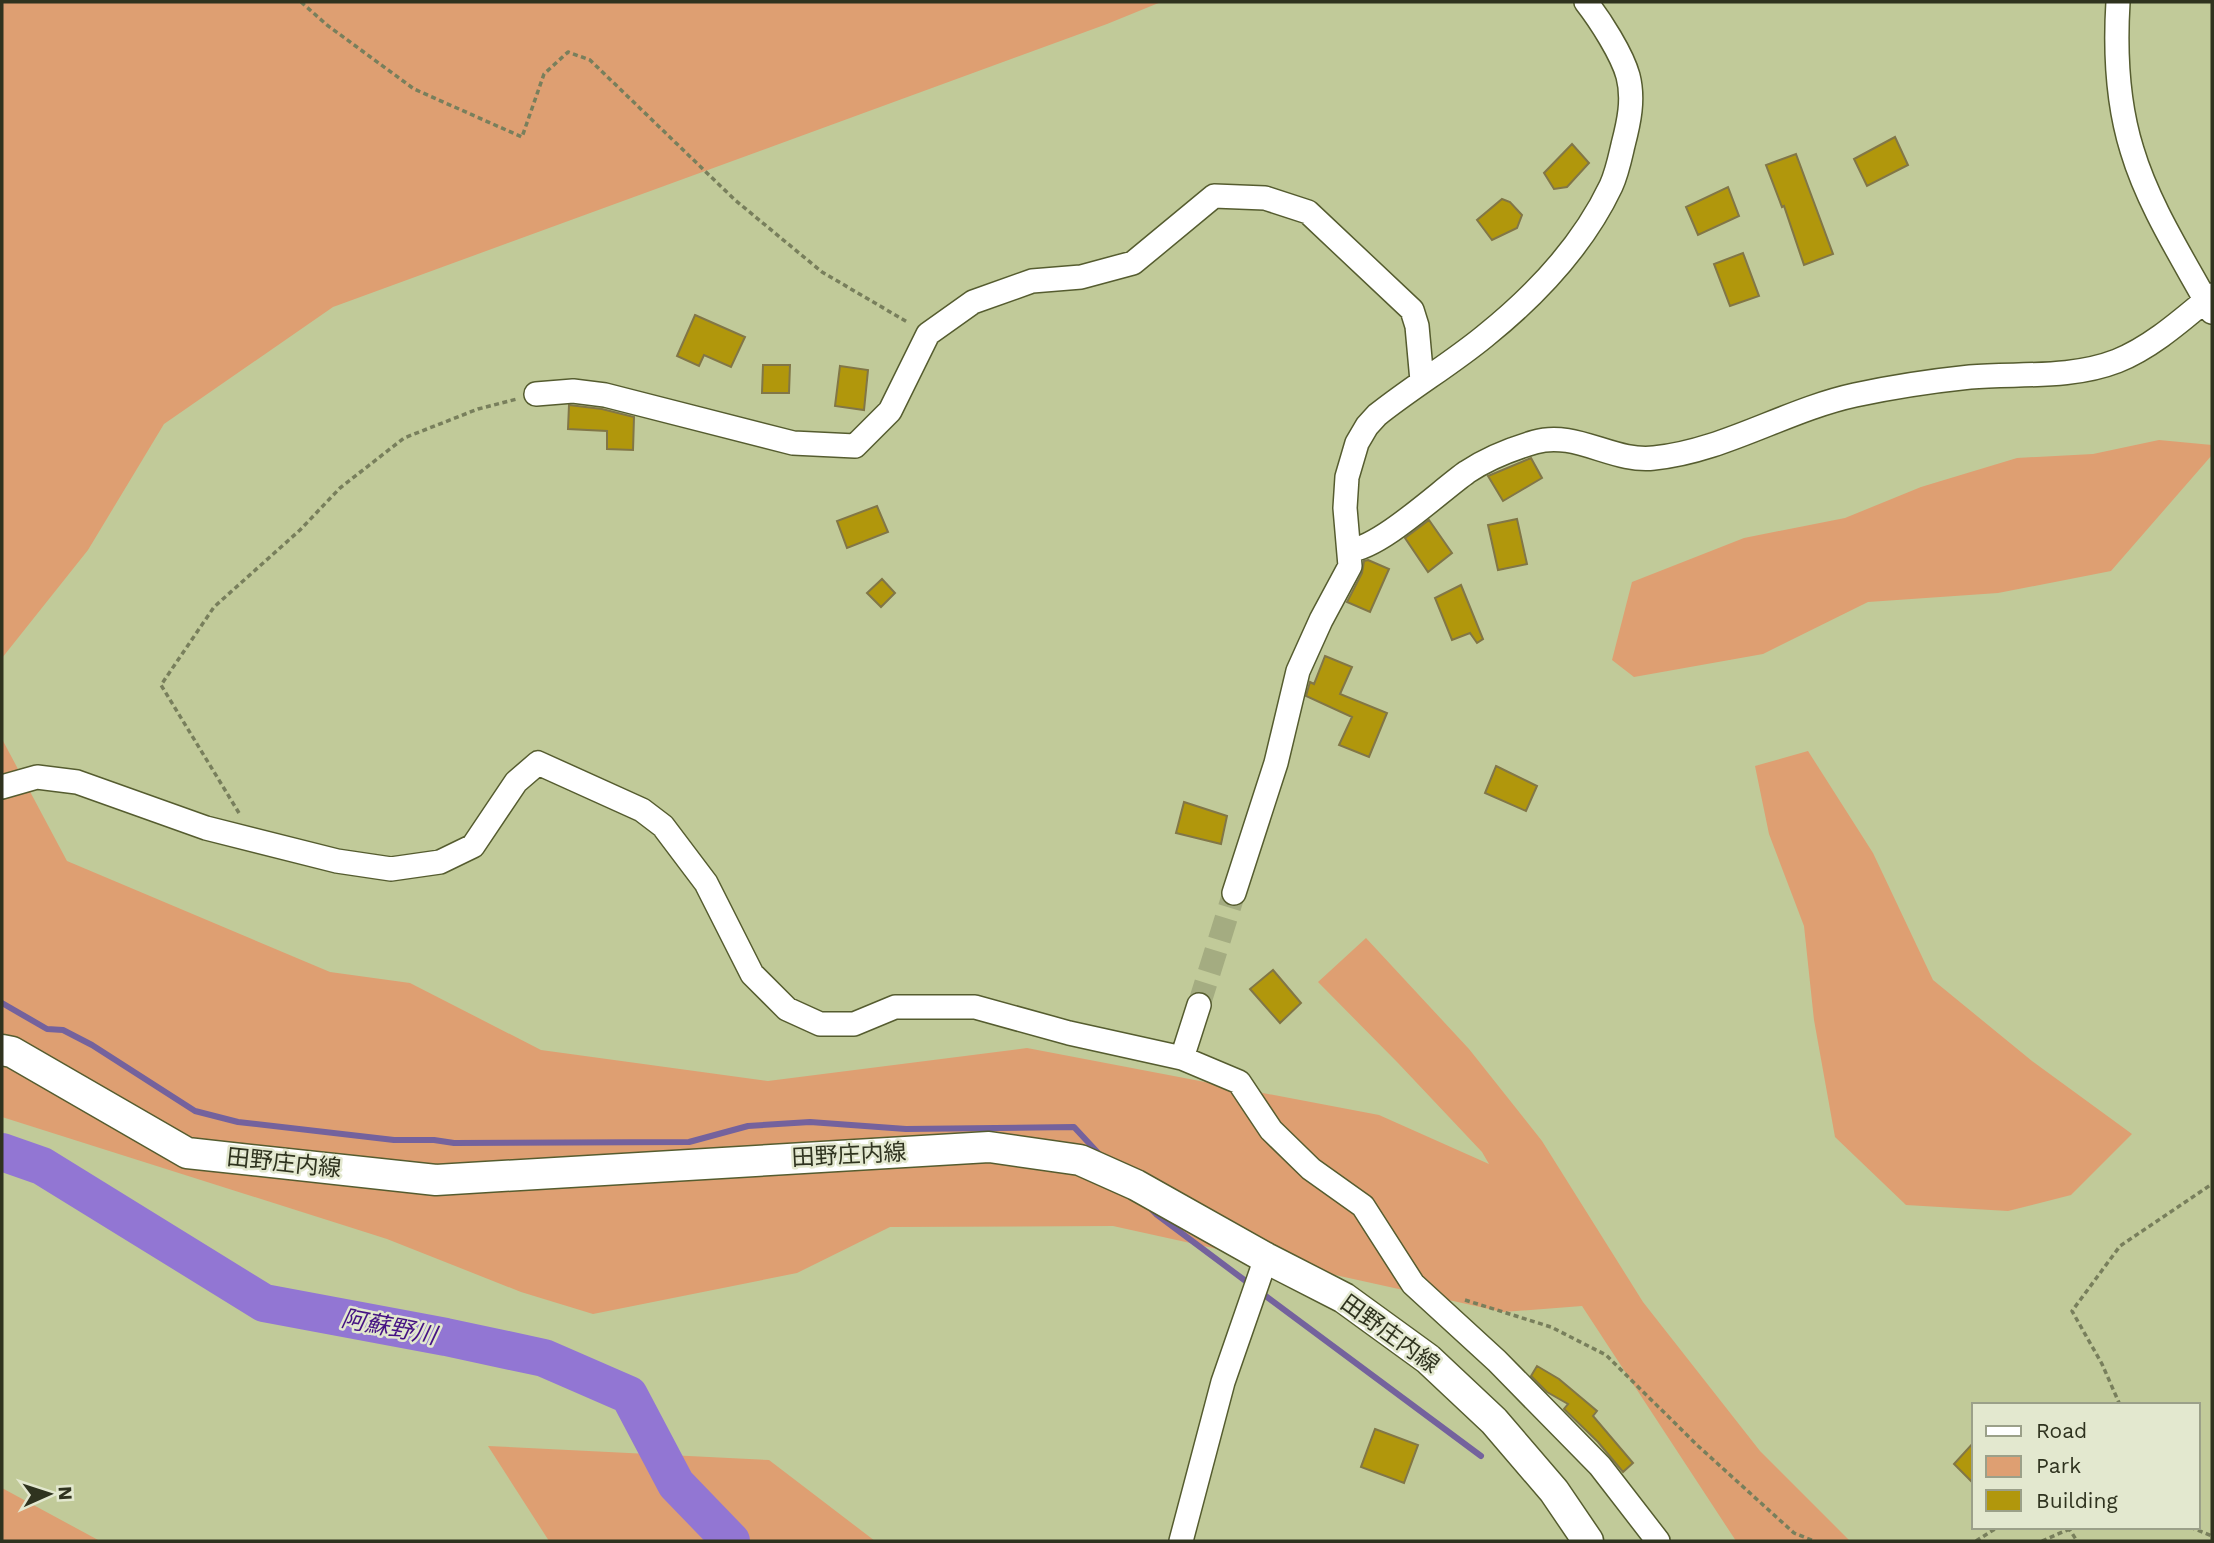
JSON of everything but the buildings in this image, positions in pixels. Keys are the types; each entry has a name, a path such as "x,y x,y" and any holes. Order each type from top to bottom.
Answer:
{"main road":[{"name":"田野庄内線","path":"2,1050 12,1052 187,1153 436,1180 989,1147 1080,1160 1136,1185 1344,1298 1428,1359 1494,1421 1554,1491 1588,1541"}],"street":[{"path":"1234,893 1276,763 1298,671 1350,566 1345,508 1348,477 1357,443 1377,415 1475,344 1523,304 1591,224 1613,183 1628,128 1628,75 1586,2"},
{"path":"1350,550 1363,547 1385,534 1470,470 1501,453 1538,440 1559,439 1650,459 1702,449 1813,406 1854,395 1970,377 2070,372 2095,368 2118,361 2210,303 2157,209 2131,148 2121,106 2117,71 2118,2"},
{"path":"536,394 573,391 605,395 793,443 855,446 890,411 928,334 973,302 1032,281 1081,277 1133,263 1214,196 1265,198 1308,212 1412,310 1417,326 1422,381"},
{"path":"2,787 37,777 77,782 206,828 337,861 391,869 440,862 473,846 516,782 538,763 642,810 663,826 706,883 752,974 787,1009 820,1024 854,1024 895,1006 975,1007 1069,1033 1182,1058 1239,1082 1271,1130 1311,1169 1363,1206 1413,1284 1497,1362 1600,1466 1658,1541"},
{"path":"1182,1058 1199,1005"},
{"path":"1181,1541 1223,1382 1266,1258"}],"path":[{"path":"301,2 327,25 414,89 522,137 544,74 568,52 590,60 735,200 822,272 928,334"},
{"path":"255,841 161,685 214,607 300,530 340,488 404,438 465,414 536,394"},
{"path":"2119,1403 2102,1364 2072,1311 2120,1246 2212,1184"},
{"path":"1464,1300 1551,1327 1606,1355 1697,1445 1794,1533 1814,1541"},
{"path":"1976,1541 1995,1529"},
{"path":"2042,1541 2068,1529"},
{"path":"2195,1529 2212,1536"}],"green space":[{"path":"2,2 1161,2 333,307 164,424 88,550 2,658"},
{"path":"2159,440 2212,445 2212,455 2111,571 1998,593 1868,602 1763,654 1634,677 1612,660 1632,582 1744,538 1845,518 1921,487 2017,458 2093,454"},
{"path":"2,739 67,861 330,972 410,983 541,1050 768,1081 1027,1048 1379,1115 1489,1164 1482,1152 1318,982 1366,938 1469,1049 1542,1141 1643,1302 1760,1451 1850,1541 1736,1541 1582,1306 1503,1312 1113,1226 890,1227 797,1273 593,1314 521,1292 387,1239 2,1117"},
{"path":"1808,751 1873,853 1933,980 2032,1061 2132,1134 2071,1195 2008,1211 1906,1205 1835,1137 1814,1020 1804,926 1769,834 1755,766"},
{"path":"488,1446 769,1460 875,1541 549,1541"},
{"path":"2,1488 100,1541 2,1541"}],"waterway":[{"path":"2,1003 47,1029 63,1030 92,1045 195,1111 238,1122 394,1140 454,1143 689,1142 748,1126 810,1122 906,1129 1074,1127 1100,1155"},
{"name":"阿蘇野川","path":"2,1152 42,1166 264,1303 544,1358 629,1395 676,1484 731,1541"},
{"path":"1148,1206 1251,1285"},
{"path":"1259,1291 1481,1456"}],"tunnel":[{"path":"1199,1005 1234,893"}]}
